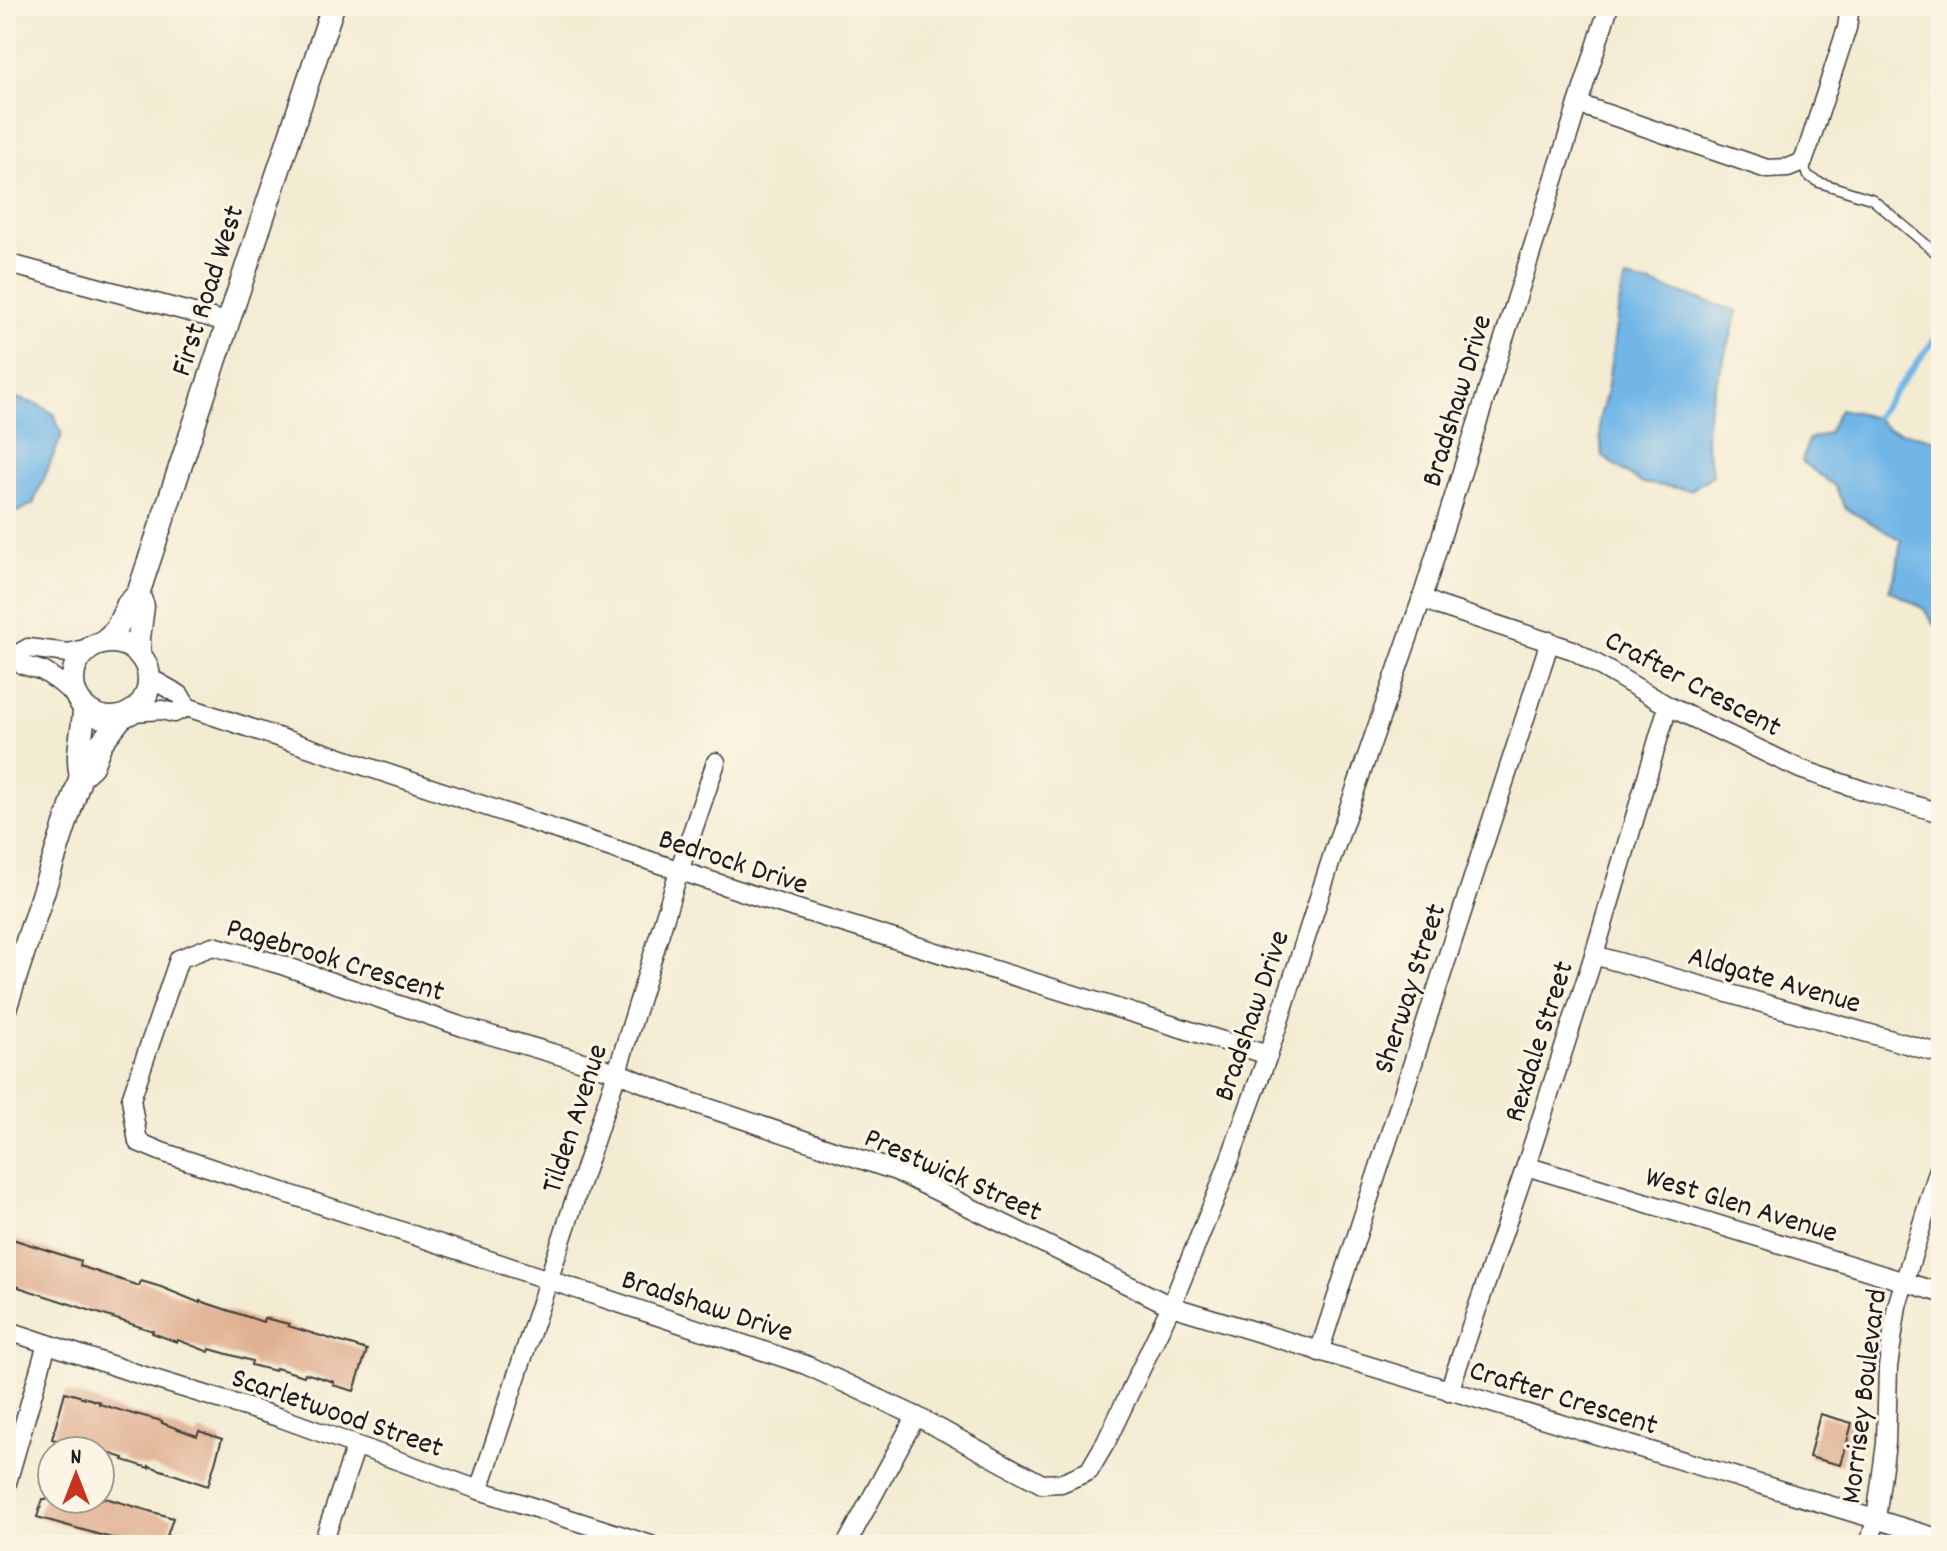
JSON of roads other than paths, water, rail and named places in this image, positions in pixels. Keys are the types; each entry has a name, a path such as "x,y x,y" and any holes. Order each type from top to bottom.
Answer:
{"street":[{"name":"First Road West","path":"81,776 77,761 84,723 73,683 74,670 80,658 116,630 128,604 138,594 333,6"},
{"name":"Bradshaw Drive","path":"549,1281 806,1365 916,1416 1042,1484 1061,1483 1089,1471 1171,1306 1217,1194 1268,1055 1334,851 1422,598 1609,6"},
{"path":"1578,104 1767,169 1788,168 1803,162 1847,28 1850,6"},
{"path":"6,263 227,322"},
{"name":"First Road West","path":"6,1006 81,776 92,766 105,736 143,703 149,691 147,664 139,653 143,606 138,594"},
{"name":"Crafter Crescent","path":"1422,598 1573,650 1668,706 1800,769 1941,813"},
{"name":"Sherway Street","path":"1319,1352 1550,641"},
{"path":"127,715 107,719 94,715 58,681 43,671 23,665 11,653 28,648 68,653 115,642 139,653"},
{"name":"Bedrock Drive","path":"150,678 180,695 187,707 679,871 1268,1055"},
{"name":"Rexdale Street","path":"1449,1391 1594,955 1668,706"},
{"name":"Bedrock Drive","path":"127,715 162,710 174,713 187,707"},
{"name":"Tilden Avenue","path":"479,1490 716,762"},
{"name":"Pagebrook Crescent","path":"549,1281 138,1142 131,1099 179,959 213,946 279,964 463,1027 617,1072"},
{"name":"Aldgate Avenue","path":"1594,955 1941,1054"},
{"name":"Prestwick Street","path":"617,1072 682,1099 896,1171 1171,1306"},
{"name":"Morrisey Boulevard","path":"1869,1545 1876,1519 1886,1443 1888,1367 1897,1306 1941,1162"},
{"name":"West Glen Avenue","path":"1526,1166 1941,1293"},
{"name":"Crafter Crescent","path":"1171,1306 1941,1539"},
{"name":"Scarletwood Street","path":"6,1330 281,1418 479,1490 651,1545"},
{"path":"6,1486 47,1344"},
{"path":"846,1545 916,1416"},
{"path":"324,1540 356,1446"}],"lane":[{"path":"1803,162 1807,175 1818,182 1872,199 1941,257"}],"water":[{"path":"1625,279 1737,311 1707,422 1706,443 1713,475 1691,490 1641,483 1602,456 1599,420 1607,391"},
{"path":"6,395 39,405 54,414 62,435 33,504 7,517"},
{"path":"1840,409 1875,418 1888,429 1941,441 1941,625 1934,624 1924,609 1889,590 1896,574 1901,540 1845,508 1835,486 1802,462 1808,440 1828,433"}],"waterway":[{"path":"1875,418 1941,331"}]}
